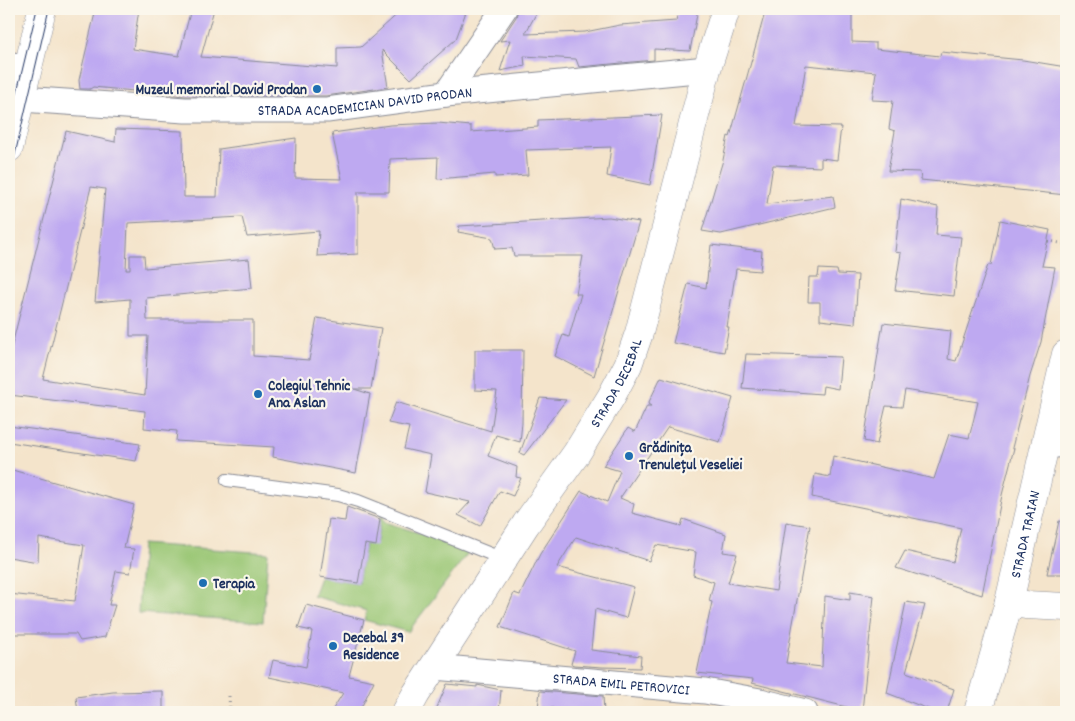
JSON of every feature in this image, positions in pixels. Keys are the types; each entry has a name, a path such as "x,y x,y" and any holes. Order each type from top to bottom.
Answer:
{"street":[{"path":"9,148 21,99 18,66 42,9"},
{"path":"446,94 504,9"},
{"name":"STRADA DECEBAL","path":"406,712 526,524 576,454 628,365 639,333 707,69 726,9"},
{"name":"STRADA ACADEMICIAN DAVID PRODAN","path":"21,99 185,110 327,110 446,94 707,69"},
{"name":"STRADA TRAIAN","path":"978,712 1056,445 1066,354"},
{"path":"1009,602 1066,607"},
{"name":"STRADA EMIL PETROVICI","path":"434,667 704,691 760,701 805,712"}],"lane":[{"path":"227,480 338,495 503,559"}],"path":[{"path":"9,30 14,9"},
{"path":"1048,241 1066,244"},
{"path":"229,696 230,712"}],"green space":[{"path":"382,512 384,522 471,549 408,632 364,620 367,611 313,596 320,577 358,583 365,544 376,545"},
{"name":"Terapia","path":"142,544 268,553 263,622 138,613"}],"building":[{"path":"96,9 139,9 133,49 179,56 191,9 214,9 201,57 337,68 337,48 361,47 403,9 467,9 456,39 411,79 382,50 388,87 326,96 185,96 93,87 90,89 80,89 79,80"},
{"path":"518,9 537,12 525,34 585,32 620,25 676,21 678,9 698,9 690,51 654,49 654,60 579,67 576,59 524,56 525,66 500,71 510,40 500,41 516,17"},
{"path":"766,9 852,9 852,42 876,43 876,49 940,56 941,52 1023,60 1066,67 1066,195 921,180 920,172 888,171 895,131 889,129 893,101 872,100 876,72 806,65 796,126 841,127 837,160 821,158 821,167 773,165 767,204 833,196 835,207 721,234 702,231"},
{"path":"662,115 650,185 607,176 611,147 526,150 528,175 495,177 495,174 437,179 438,157 390,159 389,192 358,192 358,254 317,256 319,231 247,237 242,217 128,223 126,270 130,270 130,255 144,255 145,268 249,259 252,288 146,298 147,320 253,320 253,356 309,360 317,318 381,328 371,389 354,389 370,394 356,473 273,457 274,447 176,441 177,431 144,428 145,411 9,395 9,357 66,131 115,142 116,129 183,131 184,197 217,197 219,149 296,138 295,178 342,179 332,133 390,125 438,123 471,126 471,132 538,127 538,120","holes":["91,187 105,189 95,302 130,299 130,336 148,336 145,395 43,379"]},
{"path":"901,199 938,207 936,235 961,237 954,296 895,290 901,253 895,252"},
{"path":"609,217 639,222 594,376 555,356 563,335 569,337 581,294 576,294 583,256 514,256 512,248 495,249 492,238 458,232 459,226"},
{"path":"1000,220 1050,230 1042,266 1055,267 1041,342 1030,376 1012,448 1014,448 1002,495 982,595 896,568 905,551 953,562 961,528 812,497 815,474 830,477 833,456 934,479 949,434 969,438 978,402 905,390 902,407 886,406 877,444 864,441 883,323 951,331 948,359 956,361 988,265 991,265"},
{"path":"711,245 762,251 760,271 736,269 724,352 673,343 688,284 706,288"},
{"path":"819,269 837,270 838,274 858,275 855,324 820,320 820,302 808,302 809,277 818,277"},
{"path":"475,350 523,350 520,442 496,435 488,456 517,467 516,477 521,478 513,496 500,491 480,526 458,515 470,502 425,492 431,455 404,449 409,427 388,423 396,402 491,431 497,391 475,390"},
{"path":"746,354 841,357 838,389 823,386 822,394 742,388"},
{"path":"661,377 733,398 720,442 668,427 620,498 634,504 632,513 681,526 683,519 726,534 723,552 737,554 728,583 776,591 786,522 810,526 786,663 822,667 825,596 850,600 850,592 874,596 862,711 752,683 753,679 697,673 712,602 709,601 714,582 693,575 696,552 656,545 649,561 576,537 557,567 634,587 626,618 595,609 591,650 641,656 640,668 574,665 571,664 575,651 500,627 514,593 520,595 540,554 581,491 607,502 620,471 603,466 628,428 635,432 647,406 651,406 648,404"},
{"path":"540,398 566,400 524,455 520,453"},
{"path":"9,426 140,444 136,461 9,442"},
{"path":"9,469 134,505 124,548 134,549 130,573 116,571 109,605 115,605 105,637 80,641 76,634 9,634 9,594 75,601 84,545 39,538 38,562 9,557"},
{"path":"347,507 380,519 376,546 365,544 358,583 320,577 329,519 345,521"},
{"path":"1059,521 1066,522 1066,574 1047,574"},
{"path":"906,602 925,605 906,672 954,689 947,712 936,712 887,693"},
{"path":"306,605 364,620 349,676 374,681 359,712 331,712 343,693 269,677 273,660 306,667 312,631 298,628"},
{"path":"447,684 477,687 477,685 501,690 499,712 435,712"},
{"path":"163,691 163,712 78,712 76,697 113,692"},
{"path":"540,691 603,696 604,712 553,712 553,708 538,708"}],"tram line":[{"path":"9,125 37,9"},
{"path":"9,180 49,9"}],"place":[{"name":"Muzeul memorial David Prodan","path":"317,89"},
{"name":"Colegiul Tehnic Ana Aslan","path":"258,394"},
{"name":"Grădinița Trenulețul Veseliei","path":"629,456"},
{"name":"Terapia","path":"203,583"},
{"name":"Decebal 39 Residence","path":"333,646"}]}
